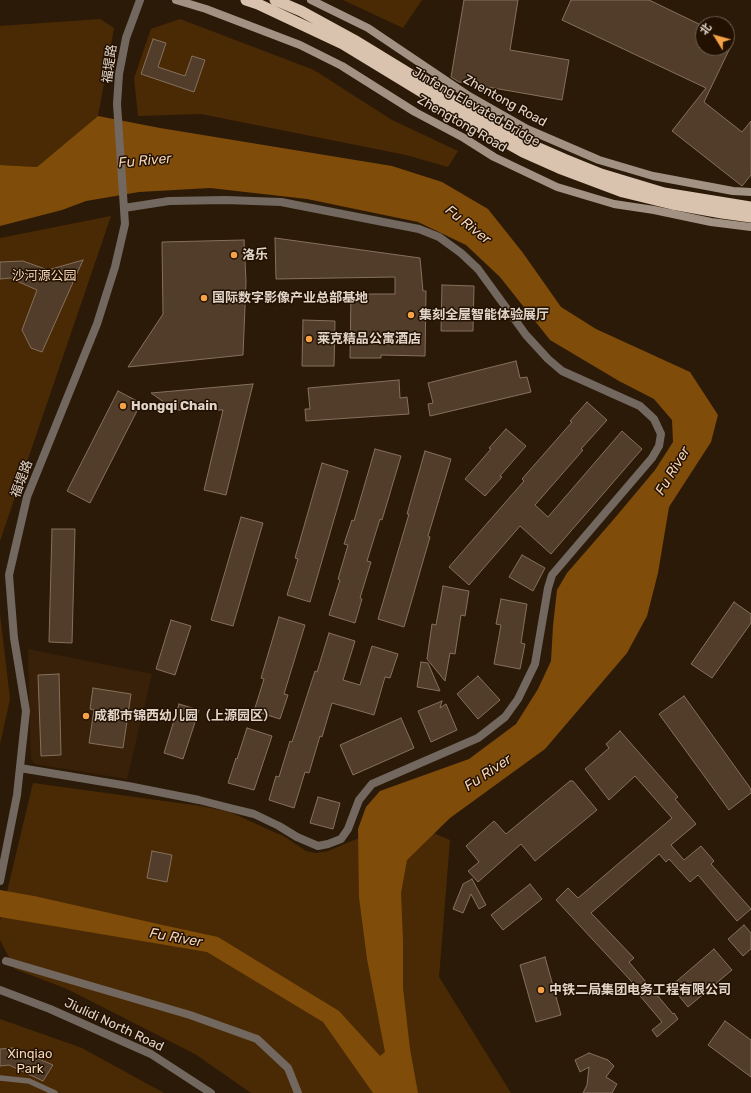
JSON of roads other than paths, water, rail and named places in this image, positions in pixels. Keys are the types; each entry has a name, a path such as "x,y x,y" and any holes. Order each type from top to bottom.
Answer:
{"highway":[{"name":"Jinfeng Elevated Bridge","path":"246,0 265,7 342,44 491,134 523,152 566,171 623,192 672,204 751,217"},
{"name":"Jinfeng Elevated Bridge","path":"275,0 301,11 354,40 518,139 601,174 664,193 751,207"}],"main road":[{"name":"Zhengtong Road","path":"176,0 232,18 300,45 342,66 415,112 464,138 494,157 557,187 614,204 654,210 711,222 751,227"},
{"name":"Zhentong Road","path":"311,0 368,28 469,96 527,129 599,160 653,176 733,191 751,192"}],"street":[{"name":"福堤路","path":"1,879 17,796 26,711 14,638 9,575 27,497 97,324 115,267 125,224 117,104 119,74 126,38 140,0"},
{"path":"20,768 128,786 217,804 254,814 311,844 318,846 341,839 348,830 358,800 372,784 478,738 505,718 518,699 535,664 548,588 552,575 652,458 659,446 661,434 654,419 640,406 562,371 557,367 526,335 478,269 461,253 439,237 419,229 281,202 226,200 169,201 124,208"},
{"path":"6,960 190,1015 257,1039 288,1068 298,1093"},
{"name":"Jiulidi North Road","path":"0,990 50,1009 150,1054 211,1093"}],"lane":[{"path":"0,1078 29,1081 55,1093"}],"water":[{"name":"Fu River","path":"98,116 160,128 392,166 442,182 488,209 523,253 561,307 596,329 690,372 718,415 711,442 669,507 658,573 647,616 627,653 545,749 450,818 407,860 401,893 403,988 410,1049 418,1093 373,1093 323,1022 207,952 0,917 0,890 34,896 218,937 339,1011 380,1056 385,1052 367,959 359,897 358,829 366,807 380,791 469,759 516,724 538,689 551,661 557,590 567,573 655,470 673,442 672,420 654,399 619,381 550,340 500,277 466,245 418,222 307,199 210,188 139,192 86,201 62,210 0,226 0,165 37,167"}],"place":[{"name":"洛乐","path":"234,255"},
{"name":"国际数字影像产业总部基地","path":"204,298"},
{"name":"集刻全屋智能体验展厅","path":"411,315"},
{"name":"莱克精品公寓酒店","path":"309,339"},
{"name":"Hongqi Chain","path":"123,406"},
{"name":"成都市锦西幼儿园（上源园区）","path":"86,716"},
{"name":"中铁二局集团电务工程有限公司","path":"541,990"}],"park label":[{"name":"沙河源公园","path":"44,276"},
{"name":"Xinqiao Park","path":"30,1062"}]}
